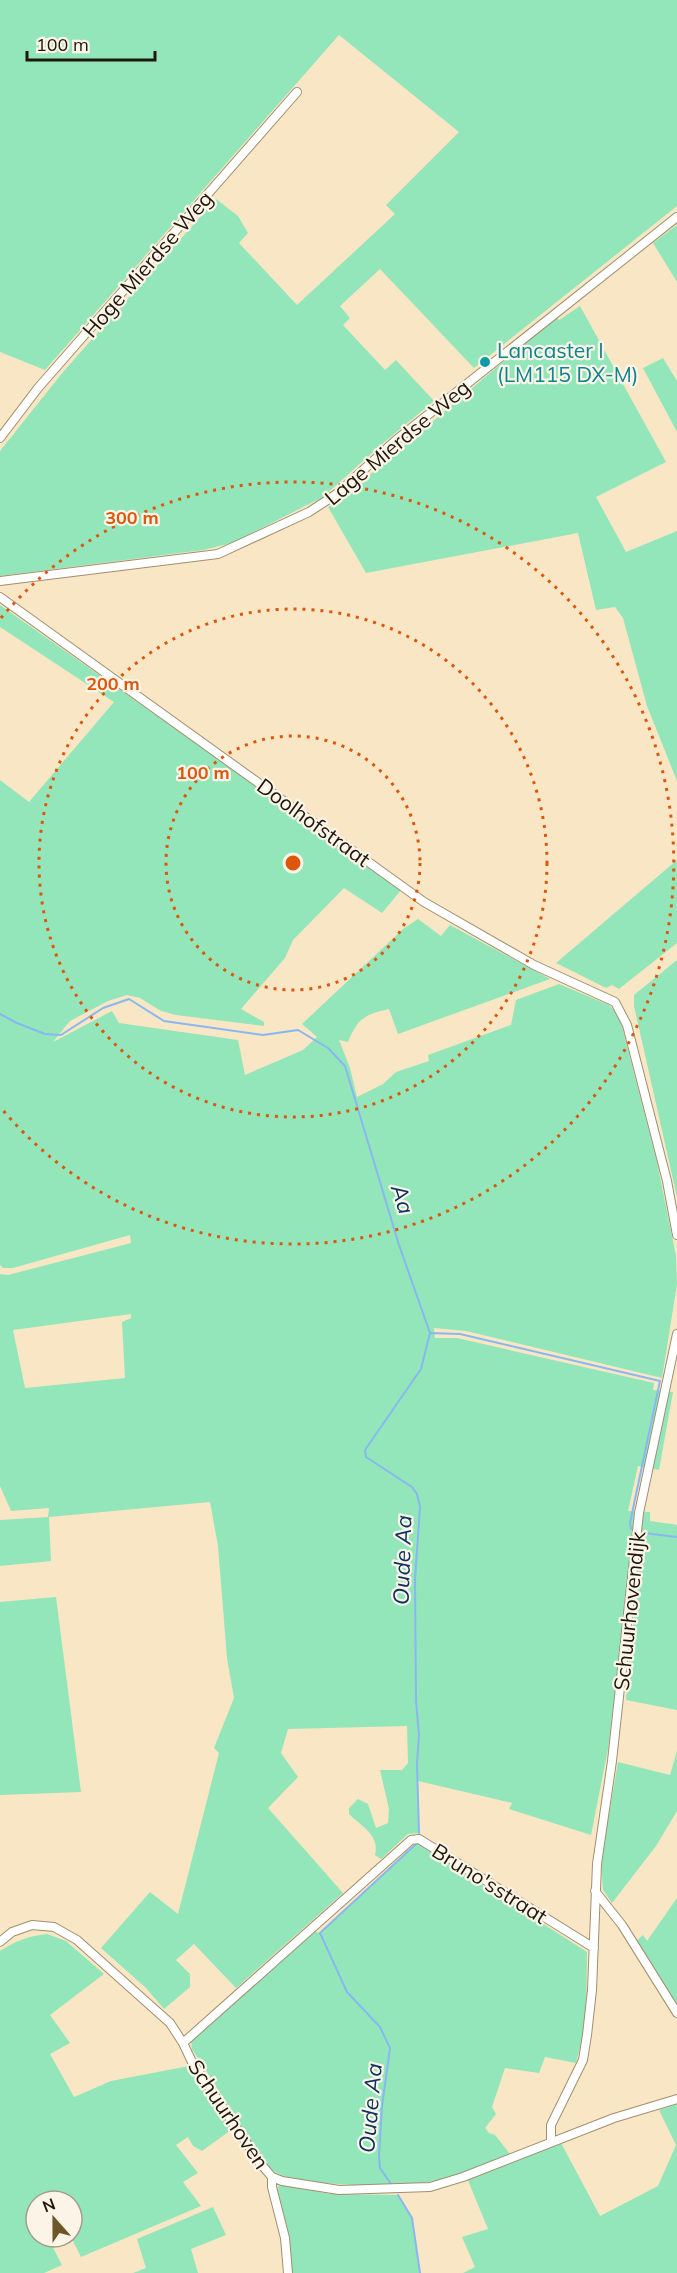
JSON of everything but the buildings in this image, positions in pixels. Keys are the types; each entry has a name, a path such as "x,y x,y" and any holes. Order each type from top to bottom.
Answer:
{"street":[{"name":"Hoge Mierdse Weg","path":"0,438 38,388 297,93"},
{"name":"Lage Mierdse Weg","path":"0,581 218,554 309,512 338,493 395,441 677,217"},
{"name":"Doolhofstraat","path":"0,597 424,902 534,965 615,1002 627,1025 667,1181 677,1235"},
{"name":"Schuurhovendijk","path":"594,1948 600,1837 612,1761 639,1513 677,1334"},
{"name":"Bruno'sstraat","path":"183,2043 411,1840 419,1839 594,1948"},
{"path":"596,1891 622,1925 677,2013"},
{"name":"Schuurhoven","path":"0,1942 12,1932 32,1925 54,1927 77,1940 170,2022 192,2062 260,2163 272,2177 282,2181 339,2190 430,2187 614,2118 677,2099"},
{"path":"551,2142 551,2125 583,2060 592,1990 594,1948"},
{"path":"272,2177 272,2187 285,2238 288,2273"}],"green space":[{"path":"0,0 677,0 677,206 474,368 380,269 340,306 350,318 343,325 385,370 396,360 434,401 323,497 232,543 203,550 0,576 0,451 63,372 216,199 238,216 248,233 239,243 297,305 395,214 386,205 459,132 339,35 45,370 0,352"},
{"path":"677,225 677,282 653,243"},
{"path":"580,306 666,462 596,497 626,552 677,531 677,781 647,706 623,618 615,607 596,610 578,533 366,573 328,507 340,500 556,317 559,320"},
{"path":"663,358 677,381 677,432 643,368"},
{"path":"0,605 402,889 382,913 344,888 293,940 285,958 241,1009 264,1022 264,1026 176,1015 161,1011 140,998 127,995 108,1001 70,1021 53,1042 112,1011 119,1023 238,1040 245,1075 303,1050 317,1037 302,1024 403,929 418,919 441,936 450,925 550,979 398,1034 389,1009 363,1019 348,1042 339,1040 350,1068 357,1097 383,1084 396,1072 429,1061 428,1055 511,1025 516,1000 559,984 609,1005 616,1012 621,1023 657,1162 676,1256 677,1284 662,1378 466,1331 434,1328 435,1338 457,1338 654,1383 653,1390 673,1392 659,1470 638,1466 628,1511 650,1512 650,1521 677,1525 677,1710 626,1700 634,1612 626,1607 608,1749 591,1835 509,1809 512,1803 418,1781 419,1833 408,1834 381,1859 375,1855 375,1842 372,1837 349,1814 349,1808 358,1799 368,1804 376,1828 388,1823 389,1809 380,1770 402,1770 408,1763 407,1726 288,1729 281,1753 298,1777 268,1808 343,1893 236,1988 194,1944 176,1960 190,1974 190,1987 164,2009 146,1988 101,1948 150,1892 178,1914 219,1753 214,1748 234,1698 227,1658 218,1546 210,1502 49,1517 51,1561 0,1566 0,1520 48,1517 49,1508 11,1511 0,1486 0,1274 8,1275 131,1243 130,1235 13,1268 3,1268 0,1265 0,780 29,802 114,702 0,627","holes":["131,1314 131,1318 122,1322 125,1378 25,1388 13,1330"]},
{"path":"677,860 677,943 619,989 612,985 606,988 556,963"},
{"path":"677,960 677,1197 634,1006 634,995"},
{"path":"56,1597 81,1792 0,1795 0,1602"},
{"path":"677,1751 677,1811 656,1846 612,1903 603,1890 601,1861 618,1762 670,1775"},
{"path":"417,1843 587,1952 586,2025 576,2063 545,2057 539,2073 505,2068 492,2107 496,2114 485,2128 489,2133 495,2135 510,2154 459,2174 414,2184 349,2185 303,2180 273,2171 265,2163 192,2049 191,2040 314,1931 320,1933"},
{"path":"677,1898 677,2006 636,1941 643,1935 647,1941"},
{"path":"47,1934 66,1941 104,1974 50,2015 70,2043 50,2054 74,2097 111,2081 189,2066 231,2130 202,2151 193,2146 188,2137 176,2145 198,2173 183,2182 201,2206 81,2257 77,2249 84,2249 84,2189 24,2189 24,2249 54,2249 62,2265 44,2273 0,2273 0,1951 11,1944"},
{"path":"677,2104 677,2273 463,2273 475,2267 462,2237 488,2229 467,2178 560,2141 600,2216 658,2186 676,2145 659,2110"},
{"path":"278,2186 330,2194 398,2195 412,2218 420,2273 291,2273 289,2240 277,2190"},
{"path":"213,2207 226,2235 191,2249 198,2273 133,2273 146,2268 137,2239"}],"waterway":[{"name":"Aa","path":"0,1014 45,1034 61,1035 103,1008 129,999 164,1021 263,1035 298,1030 328,1048 345,1066 399,1245 430,1333 460,1334 660,1381 630,1523 631,1529"},
{"name":"Oude Aa","path":"419,1833 415,1580 420,1507 417,1494 412,1487 366,1457 365,1450 421,1369 430,1333"},
{"name":"Aa","path":"644,1533 677,1537"},
{"name":"Oude Aa","path":"391,2184 380,2168 379,2155 382,2106 390,2048 380,2027 347,1992 320,1933 417,1843"},
{"name":"Oude Aa","path":"398,2195 412,2218 420,2273"}],"place":[{"name":"Lancaster I (LM115 DX-M)","path":"485,362"}]}
